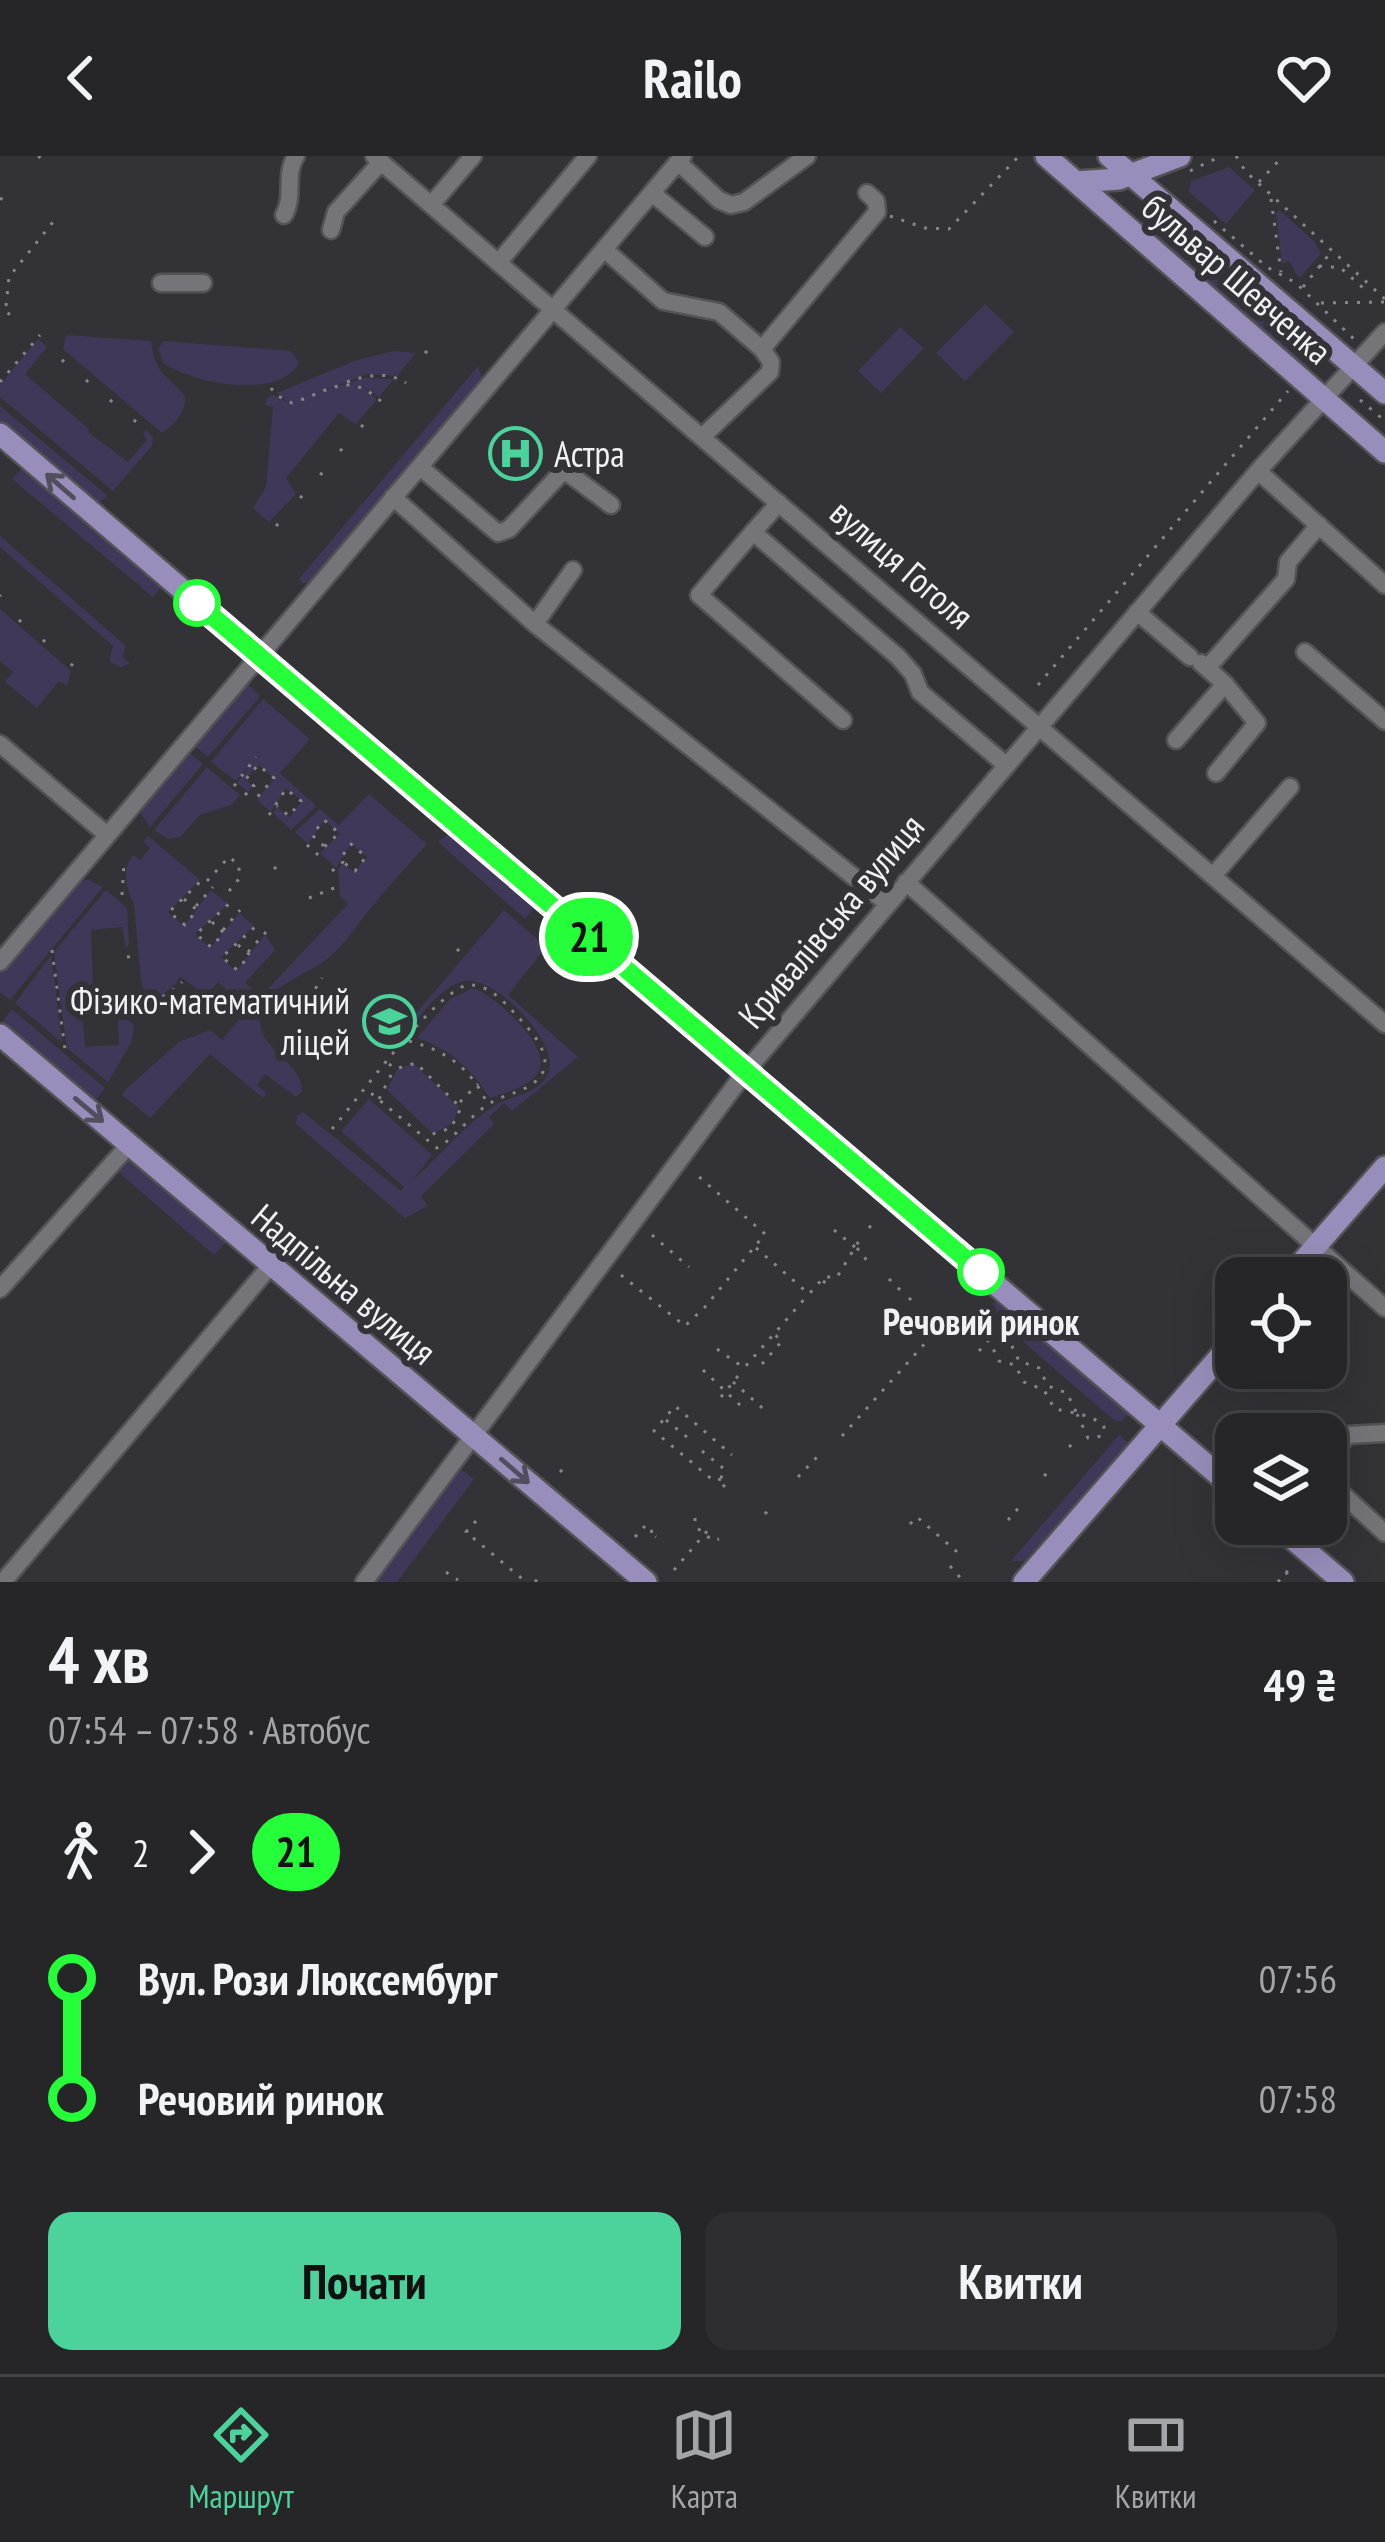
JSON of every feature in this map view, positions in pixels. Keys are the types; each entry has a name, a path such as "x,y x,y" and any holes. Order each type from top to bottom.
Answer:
{"main road":[{"name":"бульвар Шевченка","path":"1046,156 1385,452"},
{"name":"бульвар Шевченка","path":"1109,156 1353,365 1376,392"},
{"path":"1076,182 1181,165"},
{"path":"0,434 1215,1472"},
{"name":"Надпільна вулиця","path":"0,1035 646,1582"},
{"path":"1306,1257 1385,1167"},
{"path":"1024,1582 1215,1362"},
{"path":"1300,1545 1343,1582"}],"street":[{"path":"284,214 291,201 289,167 296,156"},
{"path":"431,206 472,156"},
{"path":"498,263 588,156"},
{"path":"0,962 680,159 719,200 731,206 744,202 807,156"},
{"path":"331,230 336,212 377,159"},
{"name":"вулиця Гоголя","path":"377,159 1385,1024"},
{"path":"652,193 705,237"},
{"path":"761,349 877,212 876,201 867,193"},
{"path":"604,249 663,301 719,312 771,362 770,372 702,437"},
{"path":"160,284 203,283"},
{"name":"Кривалівська вулиця","path":"364,1582 746,1071 1258,471 1385,332"},
{"path":"419,467 498,532 509,529 564,470 611,505"},
{"path":"1258,471 1385,585"},
{"path":"393,497 535,624 888,904"},
{"path":"779,503 699,595 843,720"},
{"path":"1199,662 1286,579 1288,562 1319,525"},
{"path":"753,532 898,657 913,674 920,692 1006,766"},
{"path":"535,624 573,570"},
{"path":"1137,612 1225,684 1258,723 1216,773"},
{"path":"1305,652 1385,721"},
{"path":"1175,740 1225,684"},
{"path":"0,744 106,834"},
{"path":"1213,876 1290,787"},
{"path":"906,882 1385,1308"},
{"path":"0,1289 129,1145"},
{"path":"3,1582 271,1265"},
{"path":"1347,1436 1385,1433"},
{"path":"1347,1498 1385,1533"}],"path":[{"path":"38,156 44,160"},
{"path":"877,212 945,230 1018,156"},
{"path":"1181,165 1221,156"},
{"path":"1236,156 1262,191 1385,300"},
{"path":"1258,183 1282,156"},
{"path":"1271,195 1281,274"},
{"path":"0,197 8,203"},
{"path":"8,310 9,277 57,217"},
{"path":"1151,235 1167,218"},
{"path":"1210,218 1302,288 1357,342"},
{"path":"1159,227 1307,356"},
{"path":"1302,288 1332,250"},
{"path":"1319,266 1341,268 1364,289 1370,286"},
{"path":"1361,302 1370,286"},
{"path":"1317,303 1385,300"},
{"path":"0,382 40,334"},
{"path":"1300,364 1315,346"},
{"path":"425,351 430,356"},
{"path":"271,388 292,403 364,376 390,376 406,383"},
{"path":"345,382 363,386 387,406"},
{"path":"1038,685 1289,389"},
{"path":"1351,410 1376,392"},
{"path":"1360,400 1385,422"},
{"path":"361,425 367,430"},
{"path":"340,449 347,454"},
{"path":"320,473 327,478"},
{"path":"300,496 308,502"},
{"path":"276,524 283,530"},
{"path":"20,622 25,616"},
{"path":"43,642 49,635"},
{"path":"71,666 76,659"},
{"path":"233,786 256,758"},
{"path":"253,802 261,793 274,778 258,765 246,779 261,793"},
{"path":"245,795 254,786"},
{"path":"286,789 302,802 289,816 277,806 274,803 286,789"},
{"path":"269,815 277,806"},
{"path":"324,820 339,833 324,846 312,835 324,820"},
{"path":"307,848 315,838"},
{"path":"352,844 366,856 355,872 343,862 340,859 352,844"},
{"path":"316,855 324,846"},
{"path":"184,899 197,910 185,925 169,912 229,856 239,879 224,897"},
{"path":"332,871 343,862"},
{"path":"122,896 124,863"},
{"path":"194,908 212,886"},
{"path":"309,898 334,888"},
{"path":"212,922 231,902"},
{"path":"221,931 241,910"},
{"path":"208,920 212,922 224,933 211,947 196,934 208,920"},
{"path":"238,945 257,925"},
{"path":"247,953 266,932"},
{"path":"238,945 250,955 237,970 222,957 238,945"},
{"path":"52,950 65,1050"},
{"path":"128,957 135,956"},
{"path":"308,999 322,979"},
{"path":"139,1003 168,995 182,982"},
{"path":"332,1129 407,1040 450,993 466,985 485,987 534,1034 547,1061 533,1084 488,1105 437,1148 366,1089"},
{"path":"118,1014 140,1012"},
{"path":"380,1034 396,1054"},
{"path":"407,1040 451,1057 478,1084 488,1105"},
{"path":"388,1063 394,1069"},
{"path":"378,1100 394,1069 416,1063 474,1117"},
{"path":"455,1124 460,1106 478,1084"},
{"path":"422,1138 455,1124"},
{"path":"455,1124 460,1129"},
{"path":"621,1275 685,1326 765,1234 698,1176"},
{"path":"869,1228 876,1219"},
{"path":"834,1229 878,1265"},
{"path":"652,1235 689,1268"},
{"path":"721,1397 822,1280 837,1277 862,1236"},
{"path":"755,1246 809,1294"},
{"path":"822,1280 830,1288"},
{"path":"930,1320 936,1313"},
{"path":"842,1436 945,1321"},
{"path":"979,1351 1001,1326"},
{"path":"754,1357 762,1366 783,1340 774,1334"},
{"path":"1050,1406 1044,1390 1024,1382 1013,1364 997,1358 995,1347 1001,1342 1011,1344 1019,1361 1039,1368 1046,1384 1068,1389 1077,1414 1090,1439 1102,1436 1103,1420 1077,1414 1050,1406"},
{"path":"717,1349 744,1368"},
{"path":"703,1370 742,1406"},
{"path":"733,1382 768,1413"},
{"path":"1050,1406 1059,1390"},
{"path":"731,1478 714,1481 654,1431 675,1406 732,1455"},
{"path":"664,1419 693,1442"},
{"path":"702,1451 724,1467 723,1483"},
{"path":"798,1477 818,1456"},
{"path":"1008,1520 1022,1504"},
{"path":"765,1514 772,1505"},
{"path":"910,1524 916,1516 956,1551 956,1558"},
{"path":"695,1519 695,1526 713,1541 719,1539"},
{"path":"476,1521 466,1532 526,1582"},
{"path":"635,1538 644,1528 655,1539"},
{"path":"674,1570 706,1532"},
{"path":"1278,1582 1286,1570 1310,1554"},
{"path":"950,1566 964,1582"},
{"path":"1286,1570 1291,1582"},
{"path":"446,1572 458,1580"},
{"path":"535,1582 541,1575"}],"shaded area":[{"path":"1229,167 1255,190 1226,224 1189,192 1191,181"},
{"path":"1156,207 1322,351 1321,363 1306,370 1140,226 1141,214"},
{"path":"1279,210 1315,242 1321,254 1299,278 1289,261 1282,264"},
{"path":"985,304 1014,332 965,381 936,353"},
{"path":"900,327 924,348 881,393 858,371"},
{"path":"66,335 151,341 158,367 185,396 178,418 162,433 63,349"},
{"path":"38,339 47,347 25,374 88,432 128,462 147,440 146,430 153,437 152,446 113,491 0,397 0,385"},
{"path":"163,341 291,351 299,363 273,382 214,382 163,363 158,349"},
{"path":"394,351 416,353 397,376 368,374 315,394 364,378 394,379 379,397 359,384 377,399 356,424 339,413 286,478 296,494 269,522 253,508 266,487 273,407 265,405 267,397 289,403 277,393 354,361"},
{"path":"478,366 483,380 309,583 302,583 299,579"},
{"path":"0,406 108,496 97,504 0,422"},
{"path":"23,467 162,586 153,597 12,479"},
{"path":"0,536 126,646 122,657 130,663 121,667 109,662 113,646 0,547"},
{"path":"0,609 71,671 67,686 59,681 37,708 5,682 13,672 0,661"},
{"path":"245,681 258,699 208,757 192,744"},
{"path":"263,699 310,739 280,773 316,806 291,830 273,813 277,807 290,817 302,801 286,788 271,812 257,800 274,778 259,765 245,779 253,786 248,792 237,783 257,757 236,781 211,762"},
{"path":"186,750 203,764 150,827 139,811"},
{"path":"207,767 240,795 231,805 200,815 180,837 168,839 154,830"},
{"path":"369,794 427,844 335,952 266,1002 261,1012 262,1033 296,1073 302,1092 296,1097 265,1074 257,1085 267,1093 263,1098 210,1054 150,1118 122,1095 124,1091 179,1042 210,1030 222,1040 248,1009 218,982 206,995 181,977 165,996 148,1000 141,982 134,904 126,879 133,855 140,860 150,848 144,842 148,836 200,880 168,912 184,926 211,890 228,904 195,934 210,948 239,913 254,926 221,957 236,971 265,935 275,950 245,983 261,996 348,904 340,896 338,869 343,863 354,872 367,857 351,844 336,868 320,853 340,834 324,820 308,844 295,832 320,809 339,825"},
{"path":"451,832 537,905 525,919 438,842"},
{"path":"89,880 103,887 10,1000 0,992 0,972 75,881"},
{"path":"106,890 127,908 129,944 126,949 122,927 91,930 93,986 80,988 85,1047 119,1045 118,1020 134,1025 132,1041 108,1082 67,1048 54,952"},
{"path":"504,910 546,947 508,995 578,1057 512,1111 504,1103 489,1117 494,1124 421,1196 428,1206 405,1218 296,1124 297,1116 303,1112 401,1191 404,1187 341,1131 369,1099 432,1155 412,1181 483,1114 544,1081 550,1061 536,1030 508,1000 478,982 465,981 446,990 399,1043 394,1039"},
{"path":"51,955 62,1043 15,1003"},
{"path":"473,988 519,1023 541,1061 530,1081 490,1098 460,1062 417,1038 450,999"},
{"path":"12,1009 105,1088 95,1101 2,1022"},
{"path":"413,1063 459,1107 453,1123 433,1134 387,1090 397,1070"},
{"path":"123,1155 226,1242 214,1255 116,1170"},
{"path":"998,1301 1127,1410 1122,1421 1115,1421 983,1307"},
{"path":"1119,1435 1128,1443 1025,1561 1011,1561"},
{"path":"459,1468 474,1479 397,1582 374,1582"}],"bus line":[{"name":"21","path":"197,603 981,1272"}],"place":[{"name":"Астра","path":"515,454"},
{"name":"Фізико-математичний ліцей","path":"389,1022"},
{"name":"Речовий ринок","path":"981,1272"}]}
